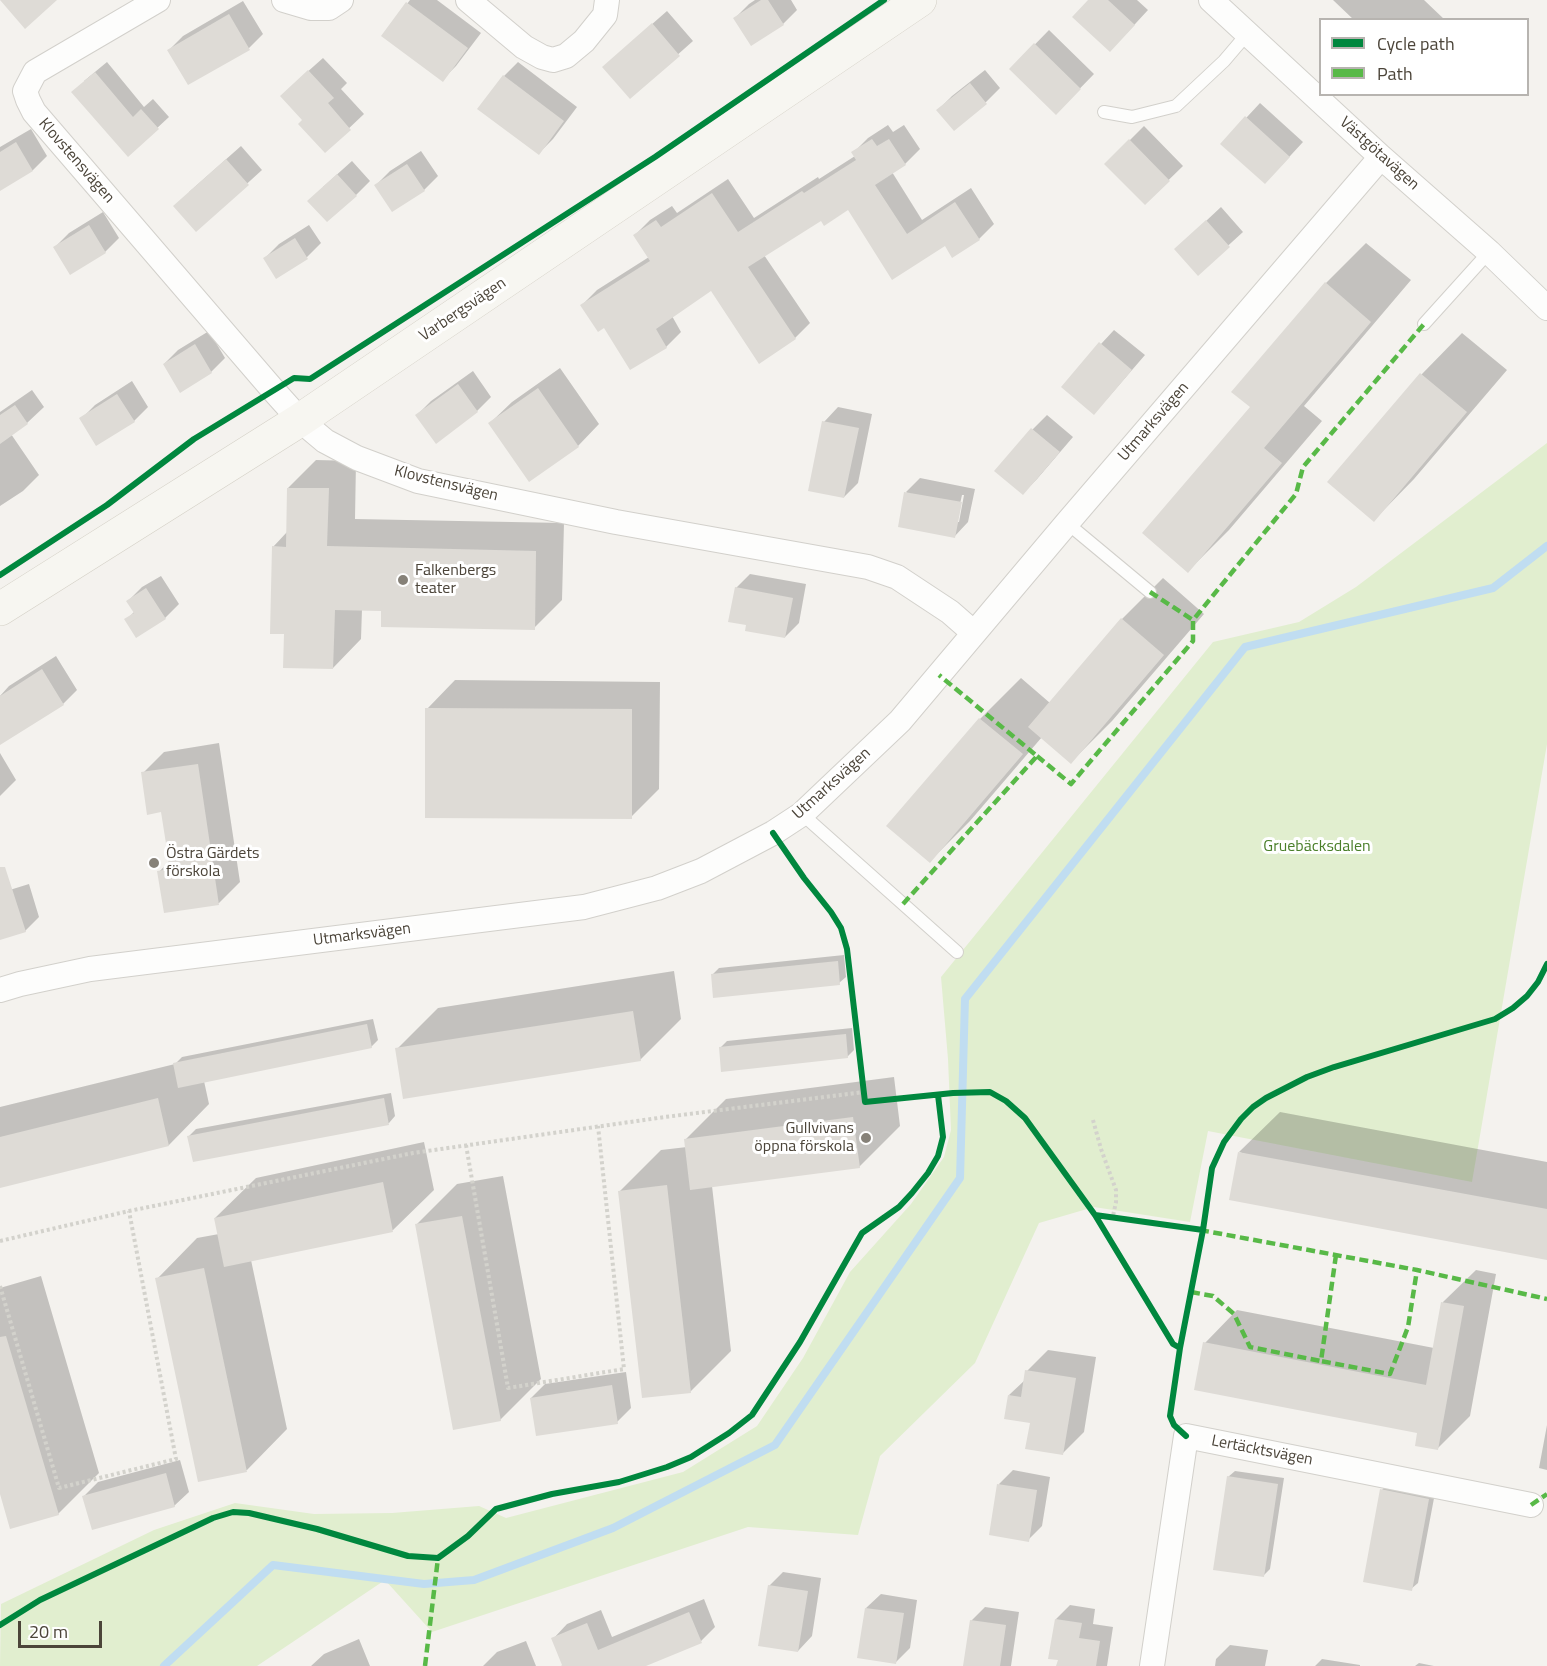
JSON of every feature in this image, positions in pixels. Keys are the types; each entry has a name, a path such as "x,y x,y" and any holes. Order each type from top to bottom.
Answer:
{"main road":[{"name":"Varbergsvägen","path":"0,609 300,420 920,0"}],"street":[{"name":"Klovstensvägen","path":"158,0 35,72 26,91 28,100 34,112 300,420 325,441 357,458 418,481 616,522 868,567 906,582 950,612 974,633"},
{"path":"284,0 311,8 329,8 341,0"},
{"path":"468,0 524,47 542,57 554,60 566,56 584,41 605,15 607,0"},
{"name":"Västgötavägen","path":"1211,0 1381,157 1489,252 1547,308"},
{"name":"Utmarksvägen","path":"0,990 90,969 584,907 657,888 700,871 773,833 802,814 900,721 1381,157"},
{"name":"Lertäcktsvägen","path":"1152,1666 1186,1436 1531,1505"}],"lane":[{"path":"1104,112 1131,117 1176,106 1224,61 1246,34"},
{"path":"1424,324 1489,252"},
{"path":"1067,523 1150,592"},
{"path":"802,814 957,952"}],"path":[{"path":"0,1240 413,1153 598,1126 864,1092"},
{"path":"1093,1120 1116,1190 1113,1216"},
{"path":"466,1145 508,1388 624,1369 598,1126"},
{"path":"0,1286 59,1488 176,1459 129,1211"}],"green space":[{"name":"Gruebäcksdalen","path":"1547,443 1547,744 1472,1182 1208,1131 1190,1222 1094,1207 1039,1223 975,1363 880,1456 858,1535 748,1527 432,1632 385,1580 257,1666 0,1666 1,1604 154,1530 235,1503 314,1514 392,1513 479,1506 506,1518 683,1472 757,1426 803,1358 850,1272 911,1204 944,1157 951,1130 941,977 1213,642 1299,622 1356,587"}],"building":[{"path":"0,0 57,0 25,29"},
{"path":"761,0 768,0 784,25 751,46 733,18"},
{"path":"1088,0 1108,0 1135,25 1110,52 1072,17"},
{"path":"406,2 468,48 443,82 381,36"},
{"path":"229,14 250,50 188,85 167,50"},
{"path":"652,23 680,56 630,99 602,67"},
{"path":"1034,43 1081,89 1056,115 1009,69"},
{"path":"308,70 334,98 328,103 351,130 325,153 298,124 302,120 280,96"},
{"path":"95,72 133,117 141,109 159,129 128,157 71,92"},
{"path":"503,75 564,121 539,155 477,109"},
{"path":"970,83 987,104 954,131 936,110"},
{"path":"1245,116 1290,157 1265,184 1220,144"},
{"path":"872,139 877,146 889,139 906,165 875,185 907,234 955,202 980,240 952,258 945,246 892,280 848,210 824,226 821,221 748,267 796,339 759,364 711,291 656,329 667,348 630,370 604,328 598,332 580,305 650,261 633,235 656,220 661,227 712,193 738,232 856,160 851,152"},
{"path":"1129,139 1170,181 1145,205 1104,164"},
{"path":"16,142 33,171 0,191 0,152"},
{"path":"226,159 249,185 196,232 173,206"},
{"path":"407,164 425,191 392,212 374,185"},
{"path":"337,174 357,196 327,222 307,201"},
{"path":"1206,220 1230,247 1198,276 1174,249"},
{"path":"89,225 106,253 70,275 53,247"},
{"path":"295,238 308,259 276,279 263,258"},
{"path":"1325,282 1371,322 1264,448 1282,463 1188,573 1142,533 1250,407 1231,392"},
{"path":"1099,342 1132,370 1094,415 1061,387"},
{"path":"195,344 212,373 180,393 163,364"},
{"path":"1420,373 1467,412 1374,522 1327,482"},
{"path":"458,384 478,412 436,444 415,415"},
{"path":"538,388 579,447 529,482 488,423"},
{"path":"117,394 135,422 96,446 79,418"},
{"path":"15,405 28,424 0,444 0,415"},
{"path":"822,421 859,428 844,498 808,491"},
{"path":"1031,428 1060,452 1023,495 994,471"},
{"name":"Falkenbergs teater","path":"287,488 329,488 327,546 536,551 535,630 381,627 381,611 335,610 333,669 283,668 284,634 270,634 272,546 286,547"},
{"path":"904,492 962,502 955,538 898,527"},
{"path":"735,587 793,598 785,638 745,631 746,625 728,622"},
{"path":"146,588 166,619 136,638 124,619 134,613 126,601"},
{"path":"1121,618 1164,655 1071,764 1028,727"},
{"path":"42,669 64,705 0,745 0,696"},
{"path":"425,708 632,709 632,819 425,818"},
{"path":"979,718 1023,754 930,863 886,826"},
{"path":"198,764 219,905 164,913 157,871 170,869 161,812 147,815 141,772"},
{"path":"0,867 5,867 26,932 0,940"},
{"path":"838,961 840,985 713,998 711,974"},
{"path":"633,1011 641,1061 403,1099 395,1048"},
{"path":"367,1024 372,1048 178,1088 173,1063"},
{"path":"846,1034 848,1058 721,1072 719,1047"},
{"path":"158,1098 169,1146 0,1188 0,1137"},
{"path":"384,1098 389,1125 193,1162 187,1136"},
{"path":"853,1117 860,1168 690,1190 684,1139"},
{"path":"1238,1152 1547,1209 1547,1260 1229,1200"},
{"path":"383,1182 393,1232 224,1267 214,1218"},
{"path":"667,1185 691,1393 642,1398 618,1191"},
{"path":"462,1216 501,1421 453,1430 415,1224"},
{"path":"204,1268 247,1472 198,1482 155,1278"},
{"path":"1441,1302 1464,1306 1438,1450 1415,1446 1417,1433 1194,1390 1203,1342 1426,1385"},
{"path":"6,1336 59,1515 10,1529 0,1494 0,1337"},
{"path":"1025,1370 1076,1378 1063,1455 1025,1449 1030,1423 1004,1419 1008,1395 1021,1397"},
{"path":"612,1385 618,1424 536,1436 530,1398"},
{"path":"166,1473 175,1507 92,1530 82,1496"},
{"path":"1227,1476 1278,1484 1264,1577 1213,1570"},
{"path":"997,1484 1037,1490 1029,1542 989,1535"},
{"path":"1380,1489 1429,1499 1412,1591 1363,1582"},
{"path":"768,1585 808,1591 798,1652 758,1646"},
{"path":"865,1608 904,1613 896,1664 857,1658"},
{"path":"689,1612 702,1643 646,1666 561,1666 551,1638 587,1623 598,1650"},
{"path":"1055,1619 1082,1623 1079,1638 1100,1641 1096,1666 1056,1666 1058,1660 1048,1659"},
{"path":"970,1620 1006,1625 1000,1666 963,1666"}],"waterway":[{"path":"164,1666 273,1565 424,1584 474,1580 613,1528 775,1445 960,1178 965,999 1245,647 1493,588 1547,546"}],"marked path":[{"path":"1037,756 1071,784 1193,641 1193,620 1296,494 1303,467 1424,324"},
{"path":"1150,592 1193,620"},
{"path":"903,904 1037,756 939,675"},
{"path":"1200,1230 1417,1270 1547,1299"},
{"path":"1336,1255 1321,1361 1390,1374 1408,1327 1417,1270"},
{"path":"1191,1292 1213,1296 1234,1314 1250,1347 1321,1361"},
{"path":"1531,1505 1547,1494"},
{"path":"425,1666 438,1558"}],"cycle path":[{"path":"0,575 107,505 194,439 294,378 310,379 655,157 884,0"},
{"path":"773,833 841,928 847,949 865,1102 953,1093 990,1092 1006,1101 1025,1118 1095,1215 1173,1344 1180,1348 1170,1416 1174,1425 1186,1436"},
{"path":"1180,1348 1203,1230 1212,1168 1224,1142 1241,1119 1266,1098 1307,1077 1495,1019 1527,996 1538,982 1547,964"},
{"path":"0,1625 40,1600 213,1518 233,1512 249,1513 317,1529 408,1556 438,1558 468,1536 496,1509 552,1494 619,1482 691,1457 752,1415 800,1342 862,1233 899,1207 928,1173 938,1156 943,1137 938,1095"},
{"path":"1095,1215 1203,1230"}],"place":[{"name":"Falkenbergs teater","path":"403,580"},
{"name":"Östra Gärdets förskola","path":"154,863"},
{"name":"Gullvivans öppna förskola","path":"866,1138"}]}
